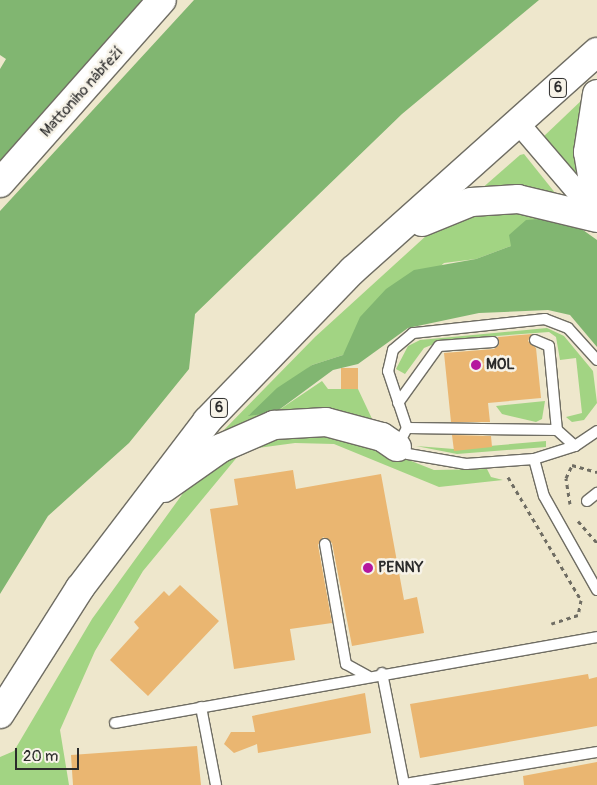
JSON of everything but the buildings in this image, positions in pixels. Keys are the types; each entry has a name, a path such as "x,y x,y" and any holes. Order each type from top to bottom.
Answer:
{"main road":[{"name":"Mattoniho nábřeží","path":"0,183 162,0"},
{"name":"6","path":"0,714 80,588 148,498 244,381 390,239 597,52"},
{"path":"597,94 588,152 597,205"},
{"path":"390,239 472,202 539,202 597,217"},
{"path":"148,498 220,448 274,425 326,422 382,436 402,437"}],"street":[{"path":"519,124 597,217"}],"lane":[{"path":"597,360 568,328 545,320 413,333 393,350 388,371 398,403 402,437 408,454 466,464 534,459 575,446 597,431"},
{"path":"535,340 549,346 557,430 575,446"},
{"path":"398,403 439,346 493,342"},
{"path":"402,437 557,430"},
{"path":"534,459 544,496 597,590"},
{"path":"587,501 597,493"},
{"path":"325,544 346,664 368,676"},
{"path":"115,723 382,673 597,637"},
{"path":"382,673 403,785 597,752"},
{"path":"202,707 216,785"}],"path":[{"path":"572,465 597,472"},
{"path":"503,476 516,484 581,600 572,620 551,624"}],"green space":[{"path":"0,0 144,0 0,162 0,69 6,59 0,55"},
{"path":"194,0 539,0 402,114 195,314 189,369 129,443 48,516 0,594 0,211"},
{"path":"584,98 581,178 542,138"},
{"path":"524,154 556,194 480,190 520,155"},
{"path":"489,209 555,215 511,246 476,259 444,263 343,355 312,365 249,415 276,412 322,381 328,389 358,389 374,423 219,435 315,337 427,235"},
{"path":"552,218 576,225 597,240 597,347 570,315 548,310 479,313 408,328 358,364 333,370 276,412 248,416 277,388 312,365 343,355 360,317 386,289 414,270 476,259 511,246 509,235 526,220"},
{"path":"547,328 564,336 593,371 597,403 584,420 572,422 566,417 582,413 576,358 560,360 556,337 549,332 444,340 424,348 405,374 396,369 408,346 420,340"},
{"path":"545,401 542,419 536,422 502,414 496,406"},
{"path":"307,433 358,440 434,470 487,469 491,477 503,480 439,487 334,444 295,443 243,450 143,571 95,651 60,730 69,785 0,785 0,757 14,751 92,619 189,485 211,465 256,442"},
{"path":"546,441 546,447 457,454 416,446 454,449"}],"place":[{"name":"MOL","path":"476,365"},
{"name":"PENNY","path":"368,568"}]}
